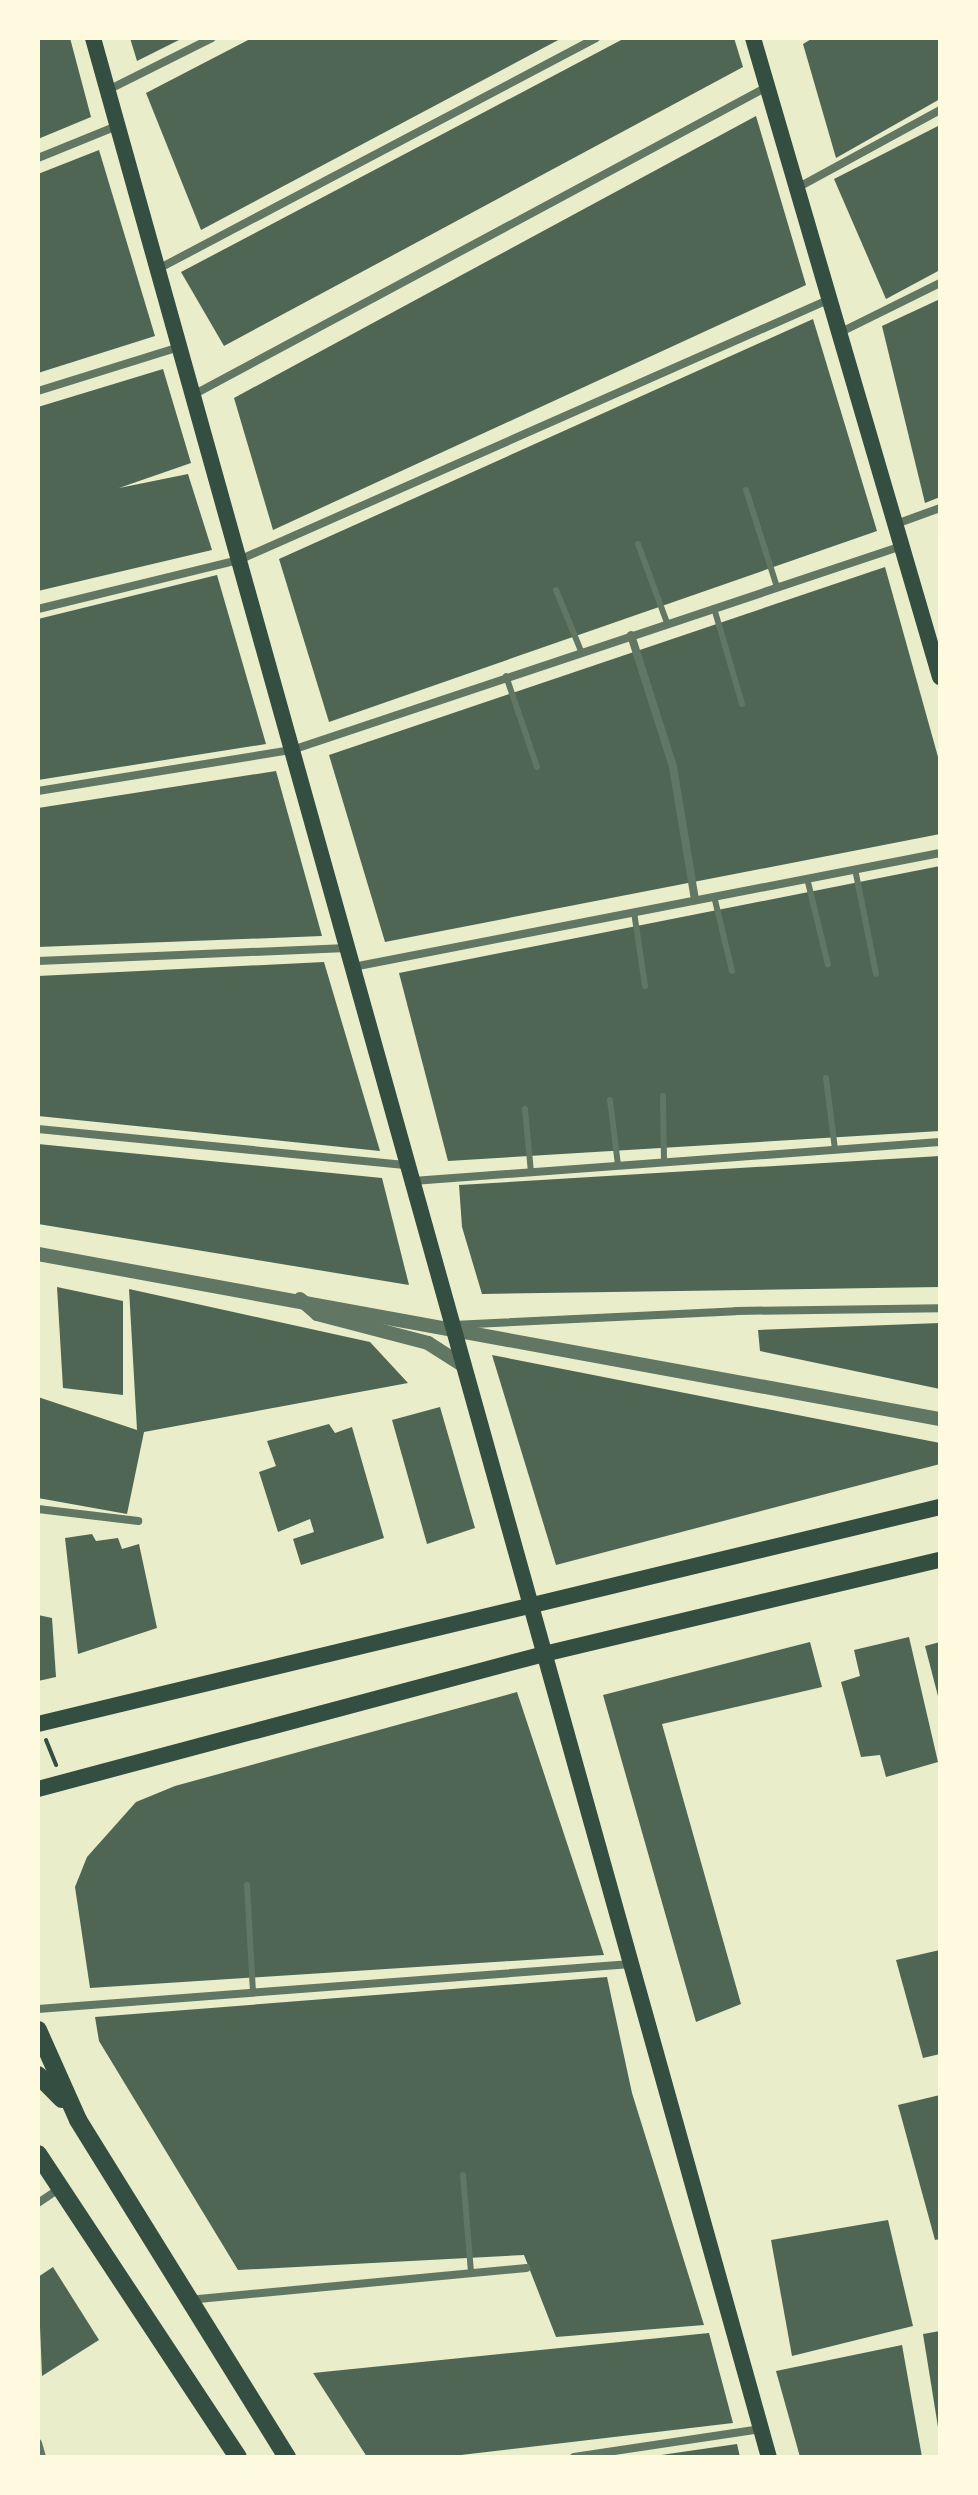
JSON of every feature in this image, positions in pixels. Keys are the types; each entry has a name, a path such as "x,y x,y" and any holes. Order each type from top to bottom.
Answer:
{"main road":[{"path":"93,38 769,2457"},
{"path":"753,38 940,677"},
{"path":"38,1724 940,1507"},
{"path":"48,1781 544,1654 940,1560"},
{"path":"38,2030 78,2120 287,2457"},
{"path":"38,2075 78,2120"},
{"path":"38,2154 63,2186 238,2457"}],"street":[{"path":"108,91 212,38"},
{"path":"157,269 596,38"},
{"path":"193,395 768,87"},
{"path":"795,189 940,110"},
{"path":"38,158 118,125"},
{"path":"838,333 940,283"},
{"path":"38,609 239,560 828,300"},
{"path":"38,391 179,347"},
{"path":"895,525 940,508"},
{"path":"38,791 292,750 902,546"},
{"path":"631,635 673,767 695,900"},
{"path":"353,967 940,853"},
{"path":"38,961 347,948"},
{"path":"38,1129 410,1173 531,1172 940,1142"},
{"path":"38,1254 452,1325 940,1419"},
{"path":"300,1299 317,1314 428,1343 464,1366"},
{"path":"452,1325 736,1311 940,1308"},
{"path":"38,1509 138,1521"},
{"path":"38,2009 631,1964"},
{"path":"38,2203 63,2186"},
{"path":"188,2300 526,2268"},
{"path":"574,2457 761,2429"},
{"path":"38,2443 42,2457"}],"lane":[{"path":"746,490 777,587"},
{"path":"638,544 667,623"},
{"path":"556,590 581,651"},
{"path":"714,608 742,704"},
{"path":"506,676 537,767"},
{"path":"855,869 876,974"},
{"path":"807,878 828,965"},
{"path":"714,896 732,971"},
{"path":"634,912 645,986"},
{"path":"826,1078 835,1149"},
{"path":"663,1096 664,1162"},
{"path":"610,1100 618,1165"},
{"path":"525,1109 531,1172"},
{"path":"247,1885 253,1993"},
{"path":"463,2175 471,2273"}],"path":[{"path":"38,1724 48,1781"}],"building":[{"path":"38,38 70,38 91,117 38,139"},
{"path":"130,38 183,38 137,61"},
{"path":"252,38 562,38 201,230 146,93"},
{"path":"625,38 734,38 743,67 224,346 181,272"},
{"path":"813,38 940,38 940,99 836,158 803,44"},
{"path":"756,116 806,285 273,530 234,398"},
{"path":"940,125 940,270 886,299 834,179"},
{"path":"99,150 155,336 38,373 38,174"},
{"path":"940,299 940,497 925,503 882,326"},
{"path":"813,319 877,531 329,722 279,559"},
{"path":"163,369 191,463 119,488 188,474 212,550 38,591 38,407"},
{"path":"885,567 940,764 940,834 385,942 329,755"},
{"path":"217,575 266,744 38,780 38,619"},
{"path":"276,771 322,936 38,947 38,808"},
{"path":"940,866 940,1131 448,1161 399,973"},
{"path":"324,962 380,1151 38,1116 38,976"},
{"path":"38,1144 382,1178 409,1285 38,1224"},
{"path":"940,1156 940,1287 482,1294 462,1227 459,1185"},
{"path":"57,1287 123,1301 123,1395 63,1388"},
{"path":"129,1289 370,1342 408,1383 144,1432 127,1514 38,1498 38,1397 137,1430"},
{"path":"940,1323 940,1389 760,1351 758,1330"},
{"path":"492,1355 940,1443 940,1464 556,1565"},
{"path":"440,1407 475,1528 427,1544 392,1420"},
{"path":"329,1424 335,1433 352,1427 384,1538 301,1565 293,1539 314,1532 310,1519 278,1532 259,1472 276,1466 267,1441"},
{"path":"92,1534 96,1541 118,1538 122,1549 139,1544 157,1628 78,1654 65,1538"},
{"path":"38,1615 52,1618 56,1677 38,1681"},
{"path":"909,1637 938,1762 886,1777 880,1755 861,1757 841,1682 860,1676 854,1650"},
{"path":"810,1642 822,1687 662,1724 741,2004 696,2022 603,1695"},
{"path":"940,1642 940,1700 939,1700 925,1646"},
{"path":"517,1692 604,1955 90,1988 75,1887 87,1857 136,1802 175,1786"},
{"path":"940,1950 940,2054 923,2058 896,1960"},
{"path":"607,1977 632,2093 704,2325 556,2337 524,2255 238,2270 99,2041 95,2017"},
{"path":"940,2095 940,2239 935,2240 898,2105"},
{"path":"888,2220 913,2326 792,2356 771,2240"},
{"path":"53,2267 99,2340 42,2376 38,2277"},
{"path":"940,2331 940,2427 938,2427 923,2334"},
{"path":"709,2333 733,2423 444,2457 367,2457 313,2373"},
{"path":"902,2345 922,2457 800,2457 776,2371"},
{"path":"737,2444 740,2457 661,2457 661,2455"}]}
